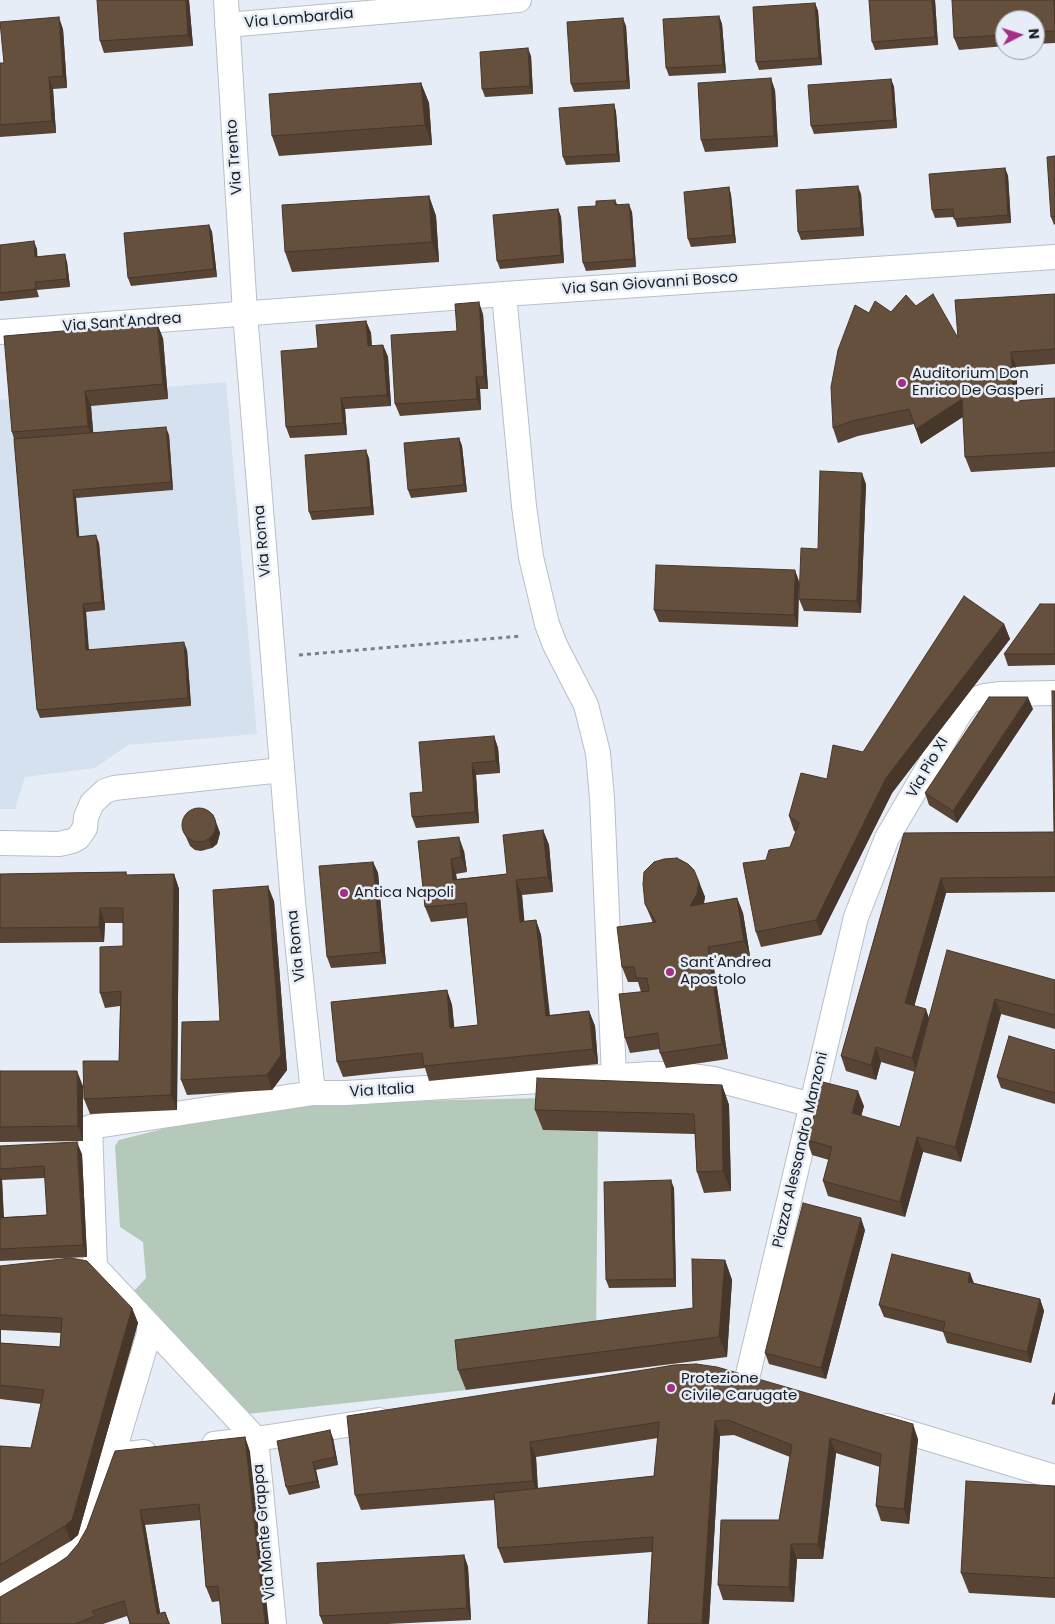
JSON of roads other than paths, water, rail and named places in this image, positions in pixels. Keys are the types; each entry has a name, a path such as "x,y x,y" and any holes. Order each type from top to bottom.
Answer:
{"street":[{"name":"Via Trento","path":"226,0 244,313"},
{"name":"Via Lombardia","path":"227,25 420,4 519,0"},
{"name":"Via San Giovanni Bosco","path":"244,313 1055,257"},
{"path":"504,294 525,515 531,557 550,634 586,705 598,753 602,798 614,1076"},
{"name":"Via Sant'Andrea","path":"0,332 244,313"},
{"name":"Via Roma","path":"244,313 293,902 313,1093"},
{"name":"Via Pio XI","path":"856,917 887,838 960,713 970,701 985,696 1001,694 1055,692"},
{"path":"0,843 59,844 72,841 78,838 85,828 86,817 92,803 105,791 114,788 282,770"},
{"name":"Piazza Alessandro Manzoni","path":"745,1383 856,917"},
{"name":"Via Italia","path":"151,1327 86,1268 90,1127 313,1093 346,1093 662,1074 701,1077 722,1081 812,1105"},
{"path":"151,1327 256,1439"},
{"path":"0,1592 64,1555 77,1544 88,1523 104,1469 112,1458 151,1327"},
{"path":"192,1446 256,1439 404,1416"},
{"path":"869,1420 1055,1477"},
{"name":"Via Monte Grappa","path":"256,1439 274,1624"},
{"path":"112,1458 164,1449"}],"place":[{"name":"Auditorium Don Enrico De Gasperi","path":"902,383"},
{"name":"Antica Napoli","path":"344,893"},
{"name":"Sant'Andrea Apostolo","path":"670,972"},
{"name":"Protezione Civile Carugate","path":"671,1388"}]}
